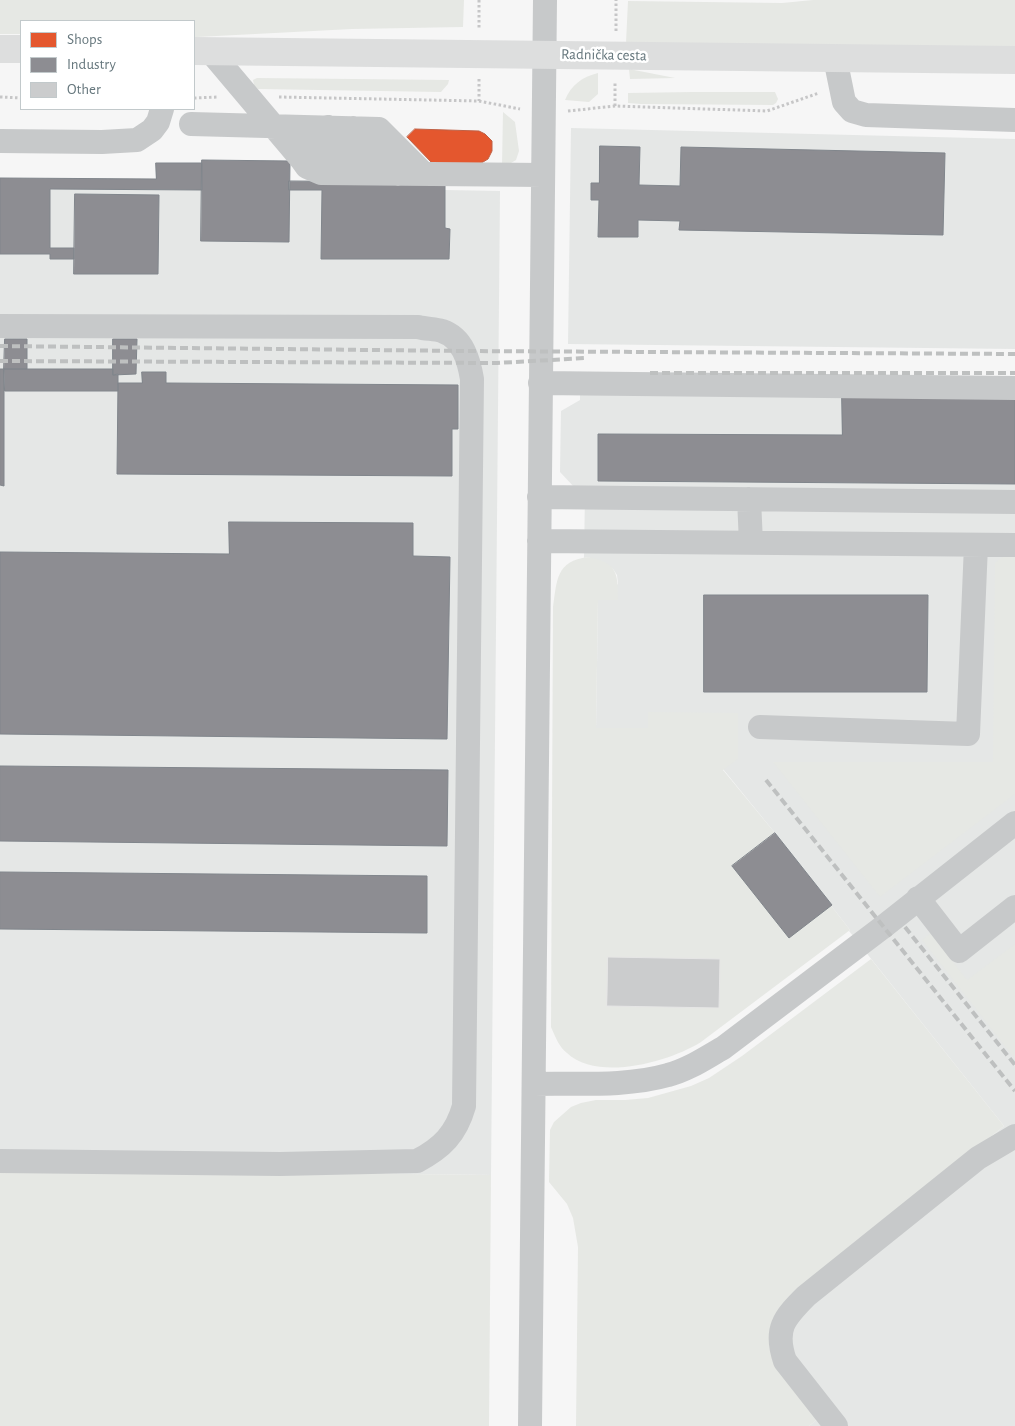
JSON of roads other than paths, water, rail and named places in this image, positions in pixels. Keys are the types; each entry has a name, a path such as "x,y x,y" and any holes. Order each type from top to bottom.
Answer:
{"main road":[{"path":"0,48 20,49"},
{"name":"Radnička cesta","path":"202,51 1015,60"}],"street":[{"path":"530,1426 545,0"},
{"path":"202,51 308,167 321,173 543,175"},
{"path":"836,58 844,102 852,111 866,115 1015,120"},
{"path":"0,141 102,142 137,140 152,130 158,122 162,110"},
{"path":"191,124 379,129 424,174"},
{"path":"301,126 342,173"},
{"path":"328,127 369,174"},
{"path":"353,128 398,174"},
{"path":"0,326 418,327 444,332 456,340 470,363 472,380 464,1106 454,1132 443,1145 417,1161 280,1164 0,1161"},
{"path":"540,383 1015,388"},
{"path":"539,497 1015,502"},
{"path":"750,499 751,543"},
{"path":"539,541 1015,545"},
{"path":"760,727 968,734 976,544"},
{"path":"534,1084 636,1082 669,1075 695,1065 723,1048 1015,823"},
{"path":"918,898 959,950 1015,907"},
{"path":"836,1426 785,1361 780,1338 783,1324 788,1314 806,1296 978,1158 1015,1136"}],"railway":[{"path":"0,346 1015,354"},
{"path":"0,361 497,363 586,358"},
{"path":"650,373 1015,373"},
{"path":"766,780 1015,1091"},
{"path":"905,927 1015,1065"}]}
